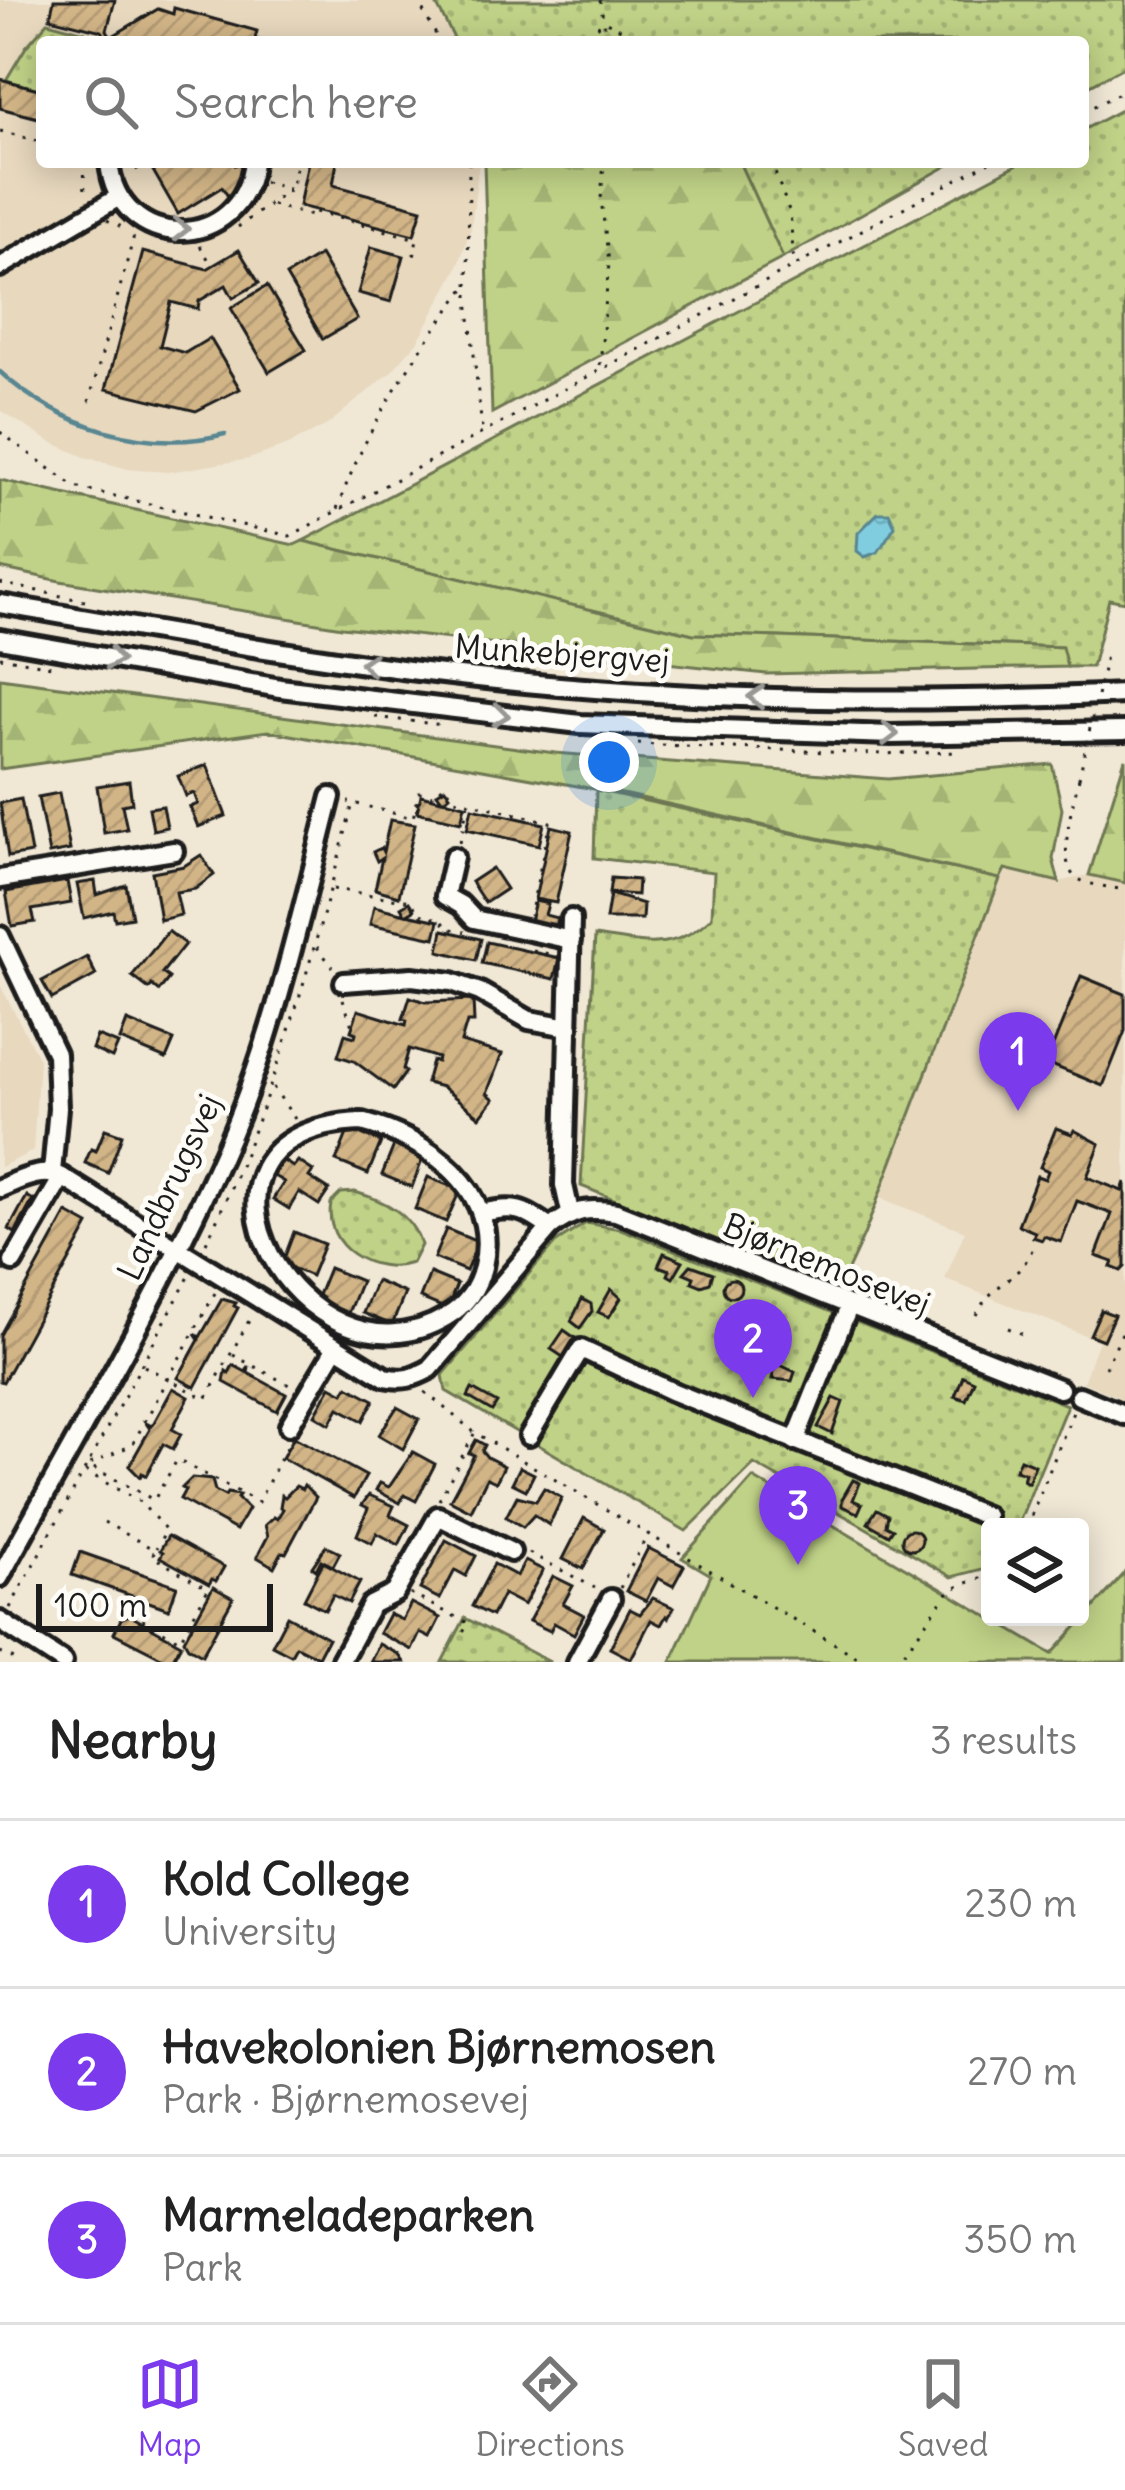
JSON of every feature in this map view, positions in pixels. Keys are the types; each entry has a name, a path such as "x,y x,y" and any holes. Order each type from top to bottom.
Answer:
{"street":[{"path":"111,168 119,197 137,226 179,232 210,226 236,207 252,170"},
{"path":"0,267 119,197"},
{"name":"Munkebjergvej","path":"0,604 314,657 481,679 781,698 933,700 1125,694"},
{"name":"Munkebjergvej","path":"0,639 280,688 580,724 891,735 1125,730"},
{"name":"Landbrugsvej","path":"0,1577 223,1154 268,1032 331,797"},
{"path":"0,879 174,851"},
{"path":"454,857 445,896 461,904 474,920 525,939 571,940"},
{"path":"0,1188 57,1175 385,1377 410,1379 430,1369 550,1228 570,1212 564,1185 571,919"},
{"path":"0,936 56,1054 57,1175 13,1262"},
{"path":"344,982 412,977 452,982 529,1020 568,1027"},
{"path":"362,1122 398,1131 427,1148 452,1169 482,1213 485,1254 474,1290 448,1316 423,1328 376,1331 332,1317 285,1281 259,1235 255,1206 268,1163 303,1130 362,1122"},
{"path":"482,1213 510,1206 524,1209 550,1228"},
{"name":"Bjørnemosevej","path":"570,1212 592,1208 616,1212 1060,1388"},
{"path":"795,1441 849,1307"},
{"path":"290,1426 336,1346"},
{"path":"529,1436 581,1349 670,1391 986,1516"},
{"path":"1079,1396 1125,1415"},
{"path":"340,1662 371,1605 398,1588 438,1516 511,1552"},
{"path":"577,1662 611,1599"},
{"path":"0,1621 64,1662"}],"path":[{"path":"417,0 437,36"},
{"path":"601,0 606,36"},
{"path":"586,36 604,21"},
{"path":"604,21 635,36"},
{"path":"1089,109 1125,90"},
{"path":"0,130 36,140"},
{"path":"84,168 82,189 94,211 137,226 89,402"},
{"path":"469,168 468,285 482,431"},
{"path":"599,367 609,263 601,199 604,168"},
{"path":"773,168 790,213 794,265"},
{"path":"0,432 75,487 290,536 978,168"},
{"path":"252,170 291,189"},
{"path":"296,171 306,172"},
{"path":"271,205 418,238 413,254 421,256"},
{"path":"198,242 212,266"},
{"path":"336,511 353,464 394,386 468,285"},
{"path":"0,584 72,595 94,604"},
{"path":"1107,651 1065,849 1071,873 1078,879 1125,890"},
{"path":"353,803 412,818 418,791 433,795 445,785 455,799 550,822 525,939 558,956"},
{"path":"454,857 469,802"},
{"path":"332,888 411,901 419,914 471,934"},
{"path":"273,1087 303,1130"},
{"path":"976,1316 987,1293 1024,1270 1034,1246"},
{"path":"225,1276 131,1445 88,1465 154,1500 177,1460 258,1502 293,1434 290,1426"},
{"path":"142,1365 206,1399 261,1299"},
{"path":"1105,1368 1125,1327"},
{"path":"1008,1328 1028,1336"},
{"path":"231,1354 308,1396"},
{"path":"410,1379 474,1432 866,1662"},
{"path":"1032,1518 1079,1396"},
{"path":"438,1516 435,1508 474,1432"},
{"path":"85,1471 140,1502 166,1530 152,1556 208,1589 180,1640 124,1610 114,1612"},
{"path":"104,1522 155,1550"},
{"path":"511,1552 519,1549 611,1599 648,1534"},
{"path":"897,1662 950,1590 981,1578"},
{"path":"398,1588 468,1623 463,1633"},
{"path":"0,1653 21,1662"}],"shaded area":[{"path":"0,0 434,0 452,36 36,36 36,168 478,168 471,228 457,269 418,341 390,373 327,425 290,444 249,459 168,472 128,469 49,441 0,410"},
{"path":"1004,869 1059,882 1089,875 1125,883 1125,1400 1083,1382 1099,1341 945,1279 965,1231 878,1197"},
{"path":"0,985 39,1059 33,1151 0,1167"}],"green space":[{"path":"434,0 1125,0 1125,66 1089,86 1089,36 453,36"},
{"path":"48,22 87,36 36,36 36,88 6,80 26,47"},
{"path":"1125,108 1125,602 1109,599 1092,667 1067,667 1061,647 693,634 303,541 1011,168 1089,168 1089,127"},
{"path":"484,168 742,168 783,258 492,413"},
{"path":"742,168 943,168 783,258"},
{"path":"0,480 294,545 303,541 693,634 1062,647 1067,667 766,674 342,627 60,581 0,568"},
{"path":"0,678 555,753 888,779 1052,764 1062,809 1053,859 1059,882 1005,869 1000,879 628,795 268,731 0,769"},
{"path":"1125,759 1125,883 1089,875"},
{"path":"596,790 1000,879 839,1289 581,1186 595,936 657,943 684,937 712,917 714,872 594,858"},
{"path":"355,1192 386,1204 411,1224 421,1245 412,1263 381,1265 343,1245 331,1219 331,1203 341,1193"},
{"path":"586,1223 621,1229 1067,1405 1021,1518 981,1518 981,1569 952,1577 754,1464 686,1531 446,1391 443,1375 555,1243"},
{"path":"753,1478 981,1612 981,1626 1004,1626 1052,1654 1077,1626 1089,1626 1089,1613 1125,1573 1125,1662 671,1662 711,1575 682,1558"},
{"path":"465,1618 550,1662 442,1662"}],"water":[{"path":"878,513 889,513 895,526 878,552 865,557 857,551 858,533"}],"building":[{"path":"54,0 115,0 107,30 110,36 50,18"},
{"path":"174,8 257,31 256,36 113,36 158,9 173,14"},
{"path":"0,79 36,88 36,117 0,108"},
{"path":"151,168 244,168 231,201 222,187 178,214"},
{"path":"307,168 336,168 333,185 422,209 414,235 299,206"},
{"path":"371,247 404,256 391,302 358,293"},
{"path":"239,250 259,283 233,298 226,285 199,301 198,309 171,302 160,346 185,353 210,338 240,389 196,411 106,389 143,252 207,269"},
{"path":"320,255 357,319 323,339 286,276"},
{"path":"267,286 306,350 269,372 231,308"},
{"path":"207,765 226,816 198,827 190,807 198,804 194,793 186,796 178,776"},
{"path":"129,781 132,803 122,805 127,829 104,833 97,786"},
{"path":"445,788 450,795 444,800 465,805 461,822 417,812 421,795 442,800 437,793"},
{"path":"59,793 70,850 49,854 38,797"},
{"path":"21,799 31,853 8,857 0,803"},
{"path":"163,806 167,827 153,830 149,808"},
{"path":"472,808 544,824 539,845 467,829"},
{"path":"390,820 415,824 399,896 375,889 382,858 377,861 373,852 381,848 383,852"},
{"path":"551,826 572,831 556,903 535,899"},
{"path":"201,855 214,875 195,889 176,892 181,915 160,920 152,872 184,866"},
{"path":"492,868 506,889 485,903 471,882"},
{"path":"611,878 638,880 637,895 609,893"},
{"path":"67,881 71,903 32,910 35,922 12,926 6,892"},
{"path":"95,881 97,895 126,885 132,917 115,920 113,911 84,918 77,884"},
{"path":"610,894 643,904 642,919 606,919"},
{"path":"535,901 548,904 545,915 557,918 554,932 529,926"},
{"path":"409,902 414,910 407,914 439,921 435,938 370,924 374,906 405,914 401,907"},
{"path":"443,930 481,939 476,960 439,951"},
{"path":"168,931 185,944 162,973 169,978 159,991 152,985 149,989 132,976"},
{"path":"487,942 559,958 554,979 482,963"},
{"path":"87,957 96,975 52,999 42,981"},
{"path":"1081,976 1125,994 1125,1031 1103,1086 1046,1063"},
{"path":"410,997 425,1002 473,1000 474,1022 467,1022 461,1042 502,1054 487,1093 494,1099 480,1117 442,1087 426,1083 432,1061 438,1058 409,1049 406,1072 393,1090 354,1061 338,1056 345,1034 355,1037 351,1031 358,1010 406,1025 403,1019"},
{"path":"127,1021 174,1040 166,1059 120,1040"},
{"path":"97,1036 118,1044 112,1058 92,1049"},
{"path":"1056,1128 1072,1134 1074,1130 1100,1144 1087,1177 1122,1191 1125,1182 1125,1267 1121,1271 1111,1267 1113,1262 1096,1256 1112,1214 1077,1201 1061,1242 1033,1237 1035,1232 1018,1225 1037,1176 1045,1179 1048,1171 1040,1167"},
{"path":"105,1129 122,1135 108,1173 85,1163"},
{"path":"349,1129 381,1142 368,1174 336,1161"},
{"path":"395,1143 424,1155 412,1187 382,1175"},
{"path":"282,1160 293,1167 298,1161 313,1171 309,1177 329,1190 319,1205 299,1192 289,1209 273,1199 284,1182 272,1175"},
{"path":"428,1177 460,1190 446,1222 415,1209"},
{"path":"27,1196 33,1200 15,1233 9,1229"},
{"path":"67,1213 89,1225 0,1381 0,1335"},
{"path":"446,1229 478,1242 466,1271 434,1258"},
{"path":"294,1232 324,1244 311,1276 282,1264"},
{"path":"664,1253 683,1261 673,1278 668,1275 670,1270 658,1266"},
{"path":"691,1265 713,1273 710,1283 692,1282 694,1277 684,1273"},
{"path":"329,1268 361,1281 348,1313 316,1300"},
{"path":"430,1273 457,1284 447,1309 420,1298"},
{"path":"732,1279 741,1288 732,1297 723,1288"},
{"path":"376,1281 405,1293 392,1325 363,1313"},
{"path":"611,1289 621,1298 609,1317 598,1312"},
{"path":"222,1299 238,1308 195,1387 178,1378 199,1340 195,1334 200,1337"},
{"path":"582,1299 591,1304 592,1311 580,1328 571,1321"},
{"path":"1101,1310 1114,1315 1103,1340 1090,1335"},
{"path":"564,1330 578,1340 566,1359 551,1349"},
{"path":"776,1363 795,1372 792,1381 772,1379"},
{"path":"233,1365 246,1372 249,1366 248,1373 286,1394 277,1411 224,1382"},
{"path":"963,1376 974,1381 966,1400 955,1396"},
{"path":"331,1386 344,1393 348,1386 374,1400 363,1421 339,1408 330,1424 315,1415"},
{"path":"173,1388 189,1397 172,1429 181,1434 173,1449 163,1444 146,1476 142,1473 140,1477 129,1466 150,1429 146,1423 152,1426"},
{"path":"472,1389 497,1403 492,1411 468,1397"},
{"path":"834,1398 843,1402 832,1434 818,1427"},
{"path":"397,1407 419,1419 403,1449 379,1435"},
{"path":"294,1437 366,1476 354,1498 282,1458"},
{"path":"476,1440 485,1445 482,1451 487,1457 504,1466 496,1482 487,1478 471,1511 450,1500 474,1455 469,1453"},
{"path":"413,1452 435,1464 416,1501 404,1495 400,1503 376,1490 380,1483 389,1487"},
{"path":"1020,1459 1035,1465 1028,1483 1023,1480 1025,1473 1015,1470"},
{"path":"520,1467 534,1474 526,1490 512,1483"},
{"path":"192,1478 212,1480 215,1491 225,1496 239,1495 248,1509 236,1530 180,1499 182,1488"},
{"path":"853,1480 860,1483 853,1500 862,1504 858,1513 842,1506"},
{"path":"304,1485 316,1497 274,1567 257,1557 268,1536 265,1525 283,1509 282,1495"},
{"path":"544,1488 562,1498 549,1525 534,1515 523,1527 506,1517 517,1496 536,1501"},
{"path":"369,1495 394,1506 390,1515 409,1525 399,1545 377,1533 372,1543 357,1535 368,1508 362,1505"},
{"path":"877,1509 888,1515 886,1525 893,1529 889,1535 868,1523"},
{"path":"584,1518 604,1529 583,1569 563,1559"},
{"path":"912,1530 922,1540 912,1550 902,1540"},
{"path":"168,1536 224,1567 216,1581 209,1584 160,1557"},
{"path":"446,1540 476,1556 466,1576 455,1570 440,1599 420,1589"},
{"path":"326,1546 340,1553 333,1566 321,1560 316,1570 312,1567"},
{"path":"648,1548 684,1566 673,1586 658,1578 646,1601 626,1591"},
{"path":"80,1552 177,1586 169,1609 72,1575"},
{"path":"525,1561 543,1570 524,1605 503,1594 492,1616 472,1606 494,1564 517,1576"},
{"path":"323,1562 360,1582 349,1603 333,1595 325,1610 304,1599"},
{"path":"553,1576 573,1586 563,1604 584,1615 574,1634 554,1623 550,1631 529,1621"},
{"path":"213,1587 233,1598 202,1655 184,1640"},
{"path":"653,1598 674,1608 668,1618 661,1625 651,1620 631,1659 610,1648 630,1609 640,1614"},
{"path":"411,1603 440,1618 430,1638 420,1633 412,1650 379,1633 389,1614 402,1620"},
{"path":"129,1615 181,1644 171,1662 114,1633"},
{"path":"287,1616 328,1638 318,1657 296,1646 291,1655 272,1645"},
{"path":"379,1644 398,1654 404,1662 370,1662"}],"waterway":[{"path":"0,372 49,407 105,431 165,440 225,434"}],"place":[{"name":"Kold College","path":"1018,1111"},
{"name":"Havekolonien Bjørnemosen","path":"753,1398"},
{"name":"Marmeladeparken","path":"798,1565"}]}
